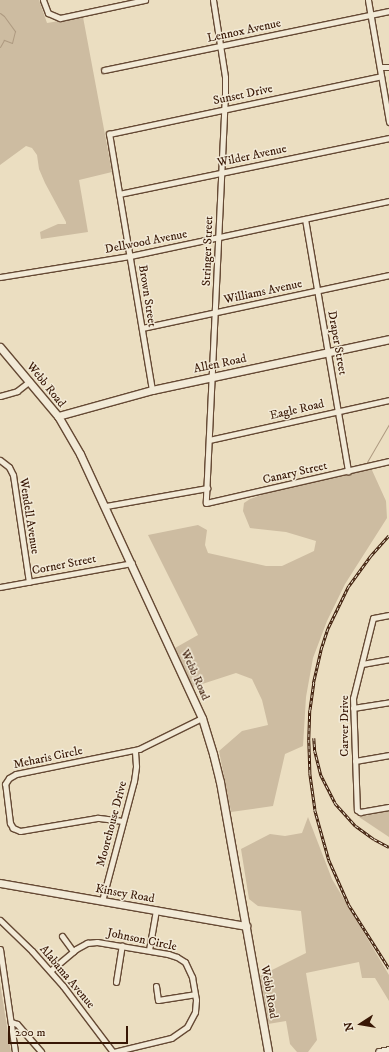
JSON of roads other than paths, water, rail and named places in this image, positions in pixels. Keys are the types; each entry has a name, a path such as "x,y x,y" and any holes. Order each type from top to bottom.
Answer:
{"street":[{"path":"43,0 48,12 60,18 145,0"},
{"name":"Stringer Street","path":"206,503 216,312 225,86 213,0"},
{"path":"368,0 389,122"},
{"name":"Lennox Avenue","path":"104,70 389,11"},
{"path":"380,67 389,66"},
{"name":"Sunset Drive","path":"109,134 381,76"},
{"name":"Brown Street","path":"109,134 152,390"},
{"name":"Wilder Avenue","path":"119,194 389,138"},
{"name":"Dellwood Avenue","path":"0,277 130,256 389,201"},
{"name":"Draper Street","path":"305,219 348,471"},
{"name":"Williams Avenue","path":"142,328 389,275"},
{"name":"Allen Road","path":"58,416 152,390 389,339"},
{"name":"Webb Road","path":"0,347 58,416 80,454 106,506 202,718 220,782 268,1052"},
{"path":"0,396 17,391 30,381"},
{"name":"Eagle Road","path":"209,440 389,400"},
{"name":"Wendell Avenue","path":"0,460 9,467 13,475 30,582"},
{"name":"Canary Street","path":"206,503 389,461"},
{"path":"106,506 207,488"},
{"name":"Corner Street","path":"0,587 132,563"},
{"name":"Carver Drive","path":"389,615 373,618 353,698 355,761 359,812 389,807"},
{"path":"362,664 389,659"},
{"path":"353,708 389,702"},
{"name":"Meharis Circle","path":"123,821 97,818 20,831 13,828 10,823 4,787 7,780 16,774 135,751 202,718"},
{"name":"Moorehouse Drive","path":"102,901 136,773 135,751"},
{"path":"355,761 389,755"},
{"name":"Kinsey Road","path":"0,883 246,926"},
{"path":"149,950 156,910"},
{"name":"Alabama Avenue","path":"0,920 50,971 79,1005 113,1052"},
{"path":"62,936 73,951"},
{"name":"Johnson Circle","path":"50,971 73,951 91,942 122,945 149,950 168,954 181,959 190,971 196,994 195,1012 190,1023 183,1032 164,1040 113,1052"},
{"path":"116,982 122,945"},
{"path":"0,949 15,1052"},
{"path":"156,986 158,1000 196,994"},
{"path":"11,1022 17,1024 41,1052"},
{"path":"379,1052 389,1050"}],"waterway":[{"path":"0,13 15,31 12,43 4,40 0,47"},
{"path":"367,462 389,424"}],"railway":[{"path":"389,536 371,556 349,586 328,629 322,647 314,683 310,710 309,740 310,773 315,810 329,860 349,905 389,968"},
{"path":"314,738 315,751 321,775 335,803 356,826 374,839 389,847"}]}
